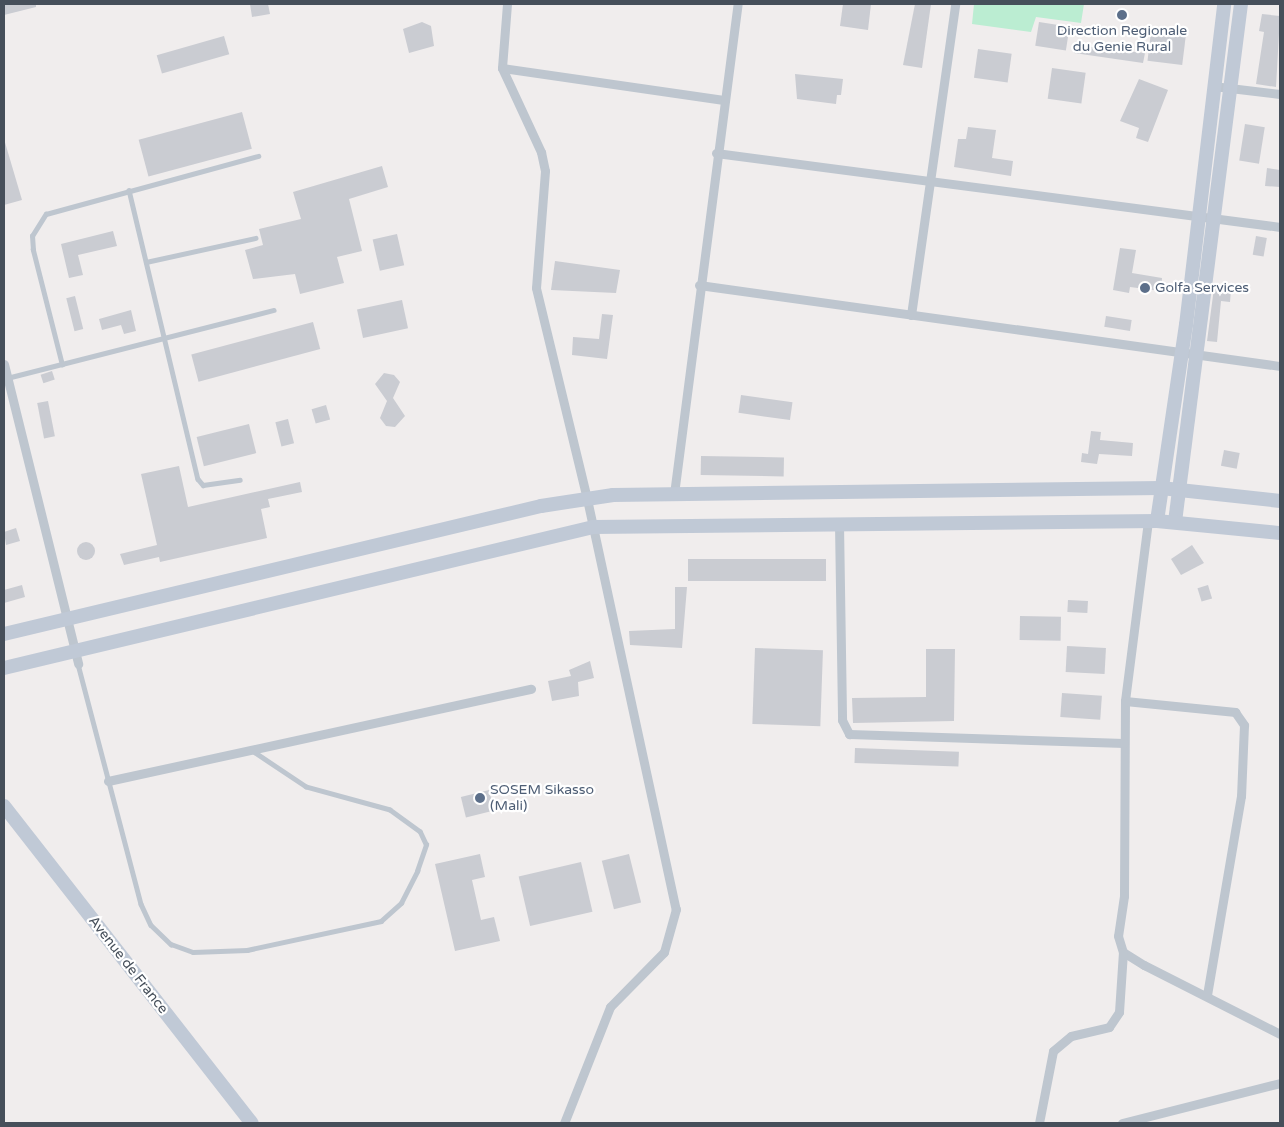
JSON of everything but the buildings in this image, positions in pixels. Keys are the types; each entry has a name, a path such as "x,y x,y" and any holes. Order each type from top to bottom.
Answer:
{"street":[{"path":"507,4 502,68 541,152 546,171 536,288 587,499 676,909 664,952 610,1007 564,1123"},
{"path":"674,494 716,153 738,4"},
{"path":"911,315 955,4"},
{"path":"1175,522 1198,216 1224,4"},
{"path":"1039,1123 1053,1051 1071,1036 1108,1027 1119,1012 1123,952 1118,936 1124,896 1125,701 1152,521 1161,488 1189,354 1214,218 1242,4"},
{"path":"502,68 724,100"},
{"path":"1213,86 1280,94"},
{"path":"716,153 1280,227"},
{"path":"700,285 1280,366"},
{"path":"4,364 77,658"},
{"path":"4,634 541,506 587,499 674,494 1178,488 1280,501"},
{"path":"4,668 77,658 593,526 1152,521 1280,533"},
{"path":"839,524 842,720 850,734 1124,743"},
{"path":"108,781 531,689"},
{"path":"1125,701 1235,712 1244,725 1241,796 1207,994"},
{"name":"Avenue de France","path":"4,806 252,1123"},
{"path":"1123,952 1207,994 1280,1034"},
{"path":"1122,1123 1280,1083"}],"lane":[{"path":"62,365 32,236 46,214 258,156"},
{"path":"129,190 198,479 203,485 240,480"},
{"path":"146,262 254,238"},
{"path":"7,378 273,310"},
{"path":"77,658 141,904 151,925 171,944 193,952 247,950 381,921 401,903 417,871 426,845 420,832 390,810 306,787 251,750"}],"green space":[{"path":"974,4 1084,4 1081,23 1036,17 1031,32 972,24"}],"place":[{"name":"Direction Regionale du Genie Rural","path":"1122,15"},
{"name":"Golfa Services","path":"1145,288"},
{"name":"SOSEM Sikasso (Mali)","path":"480,798"}]}
